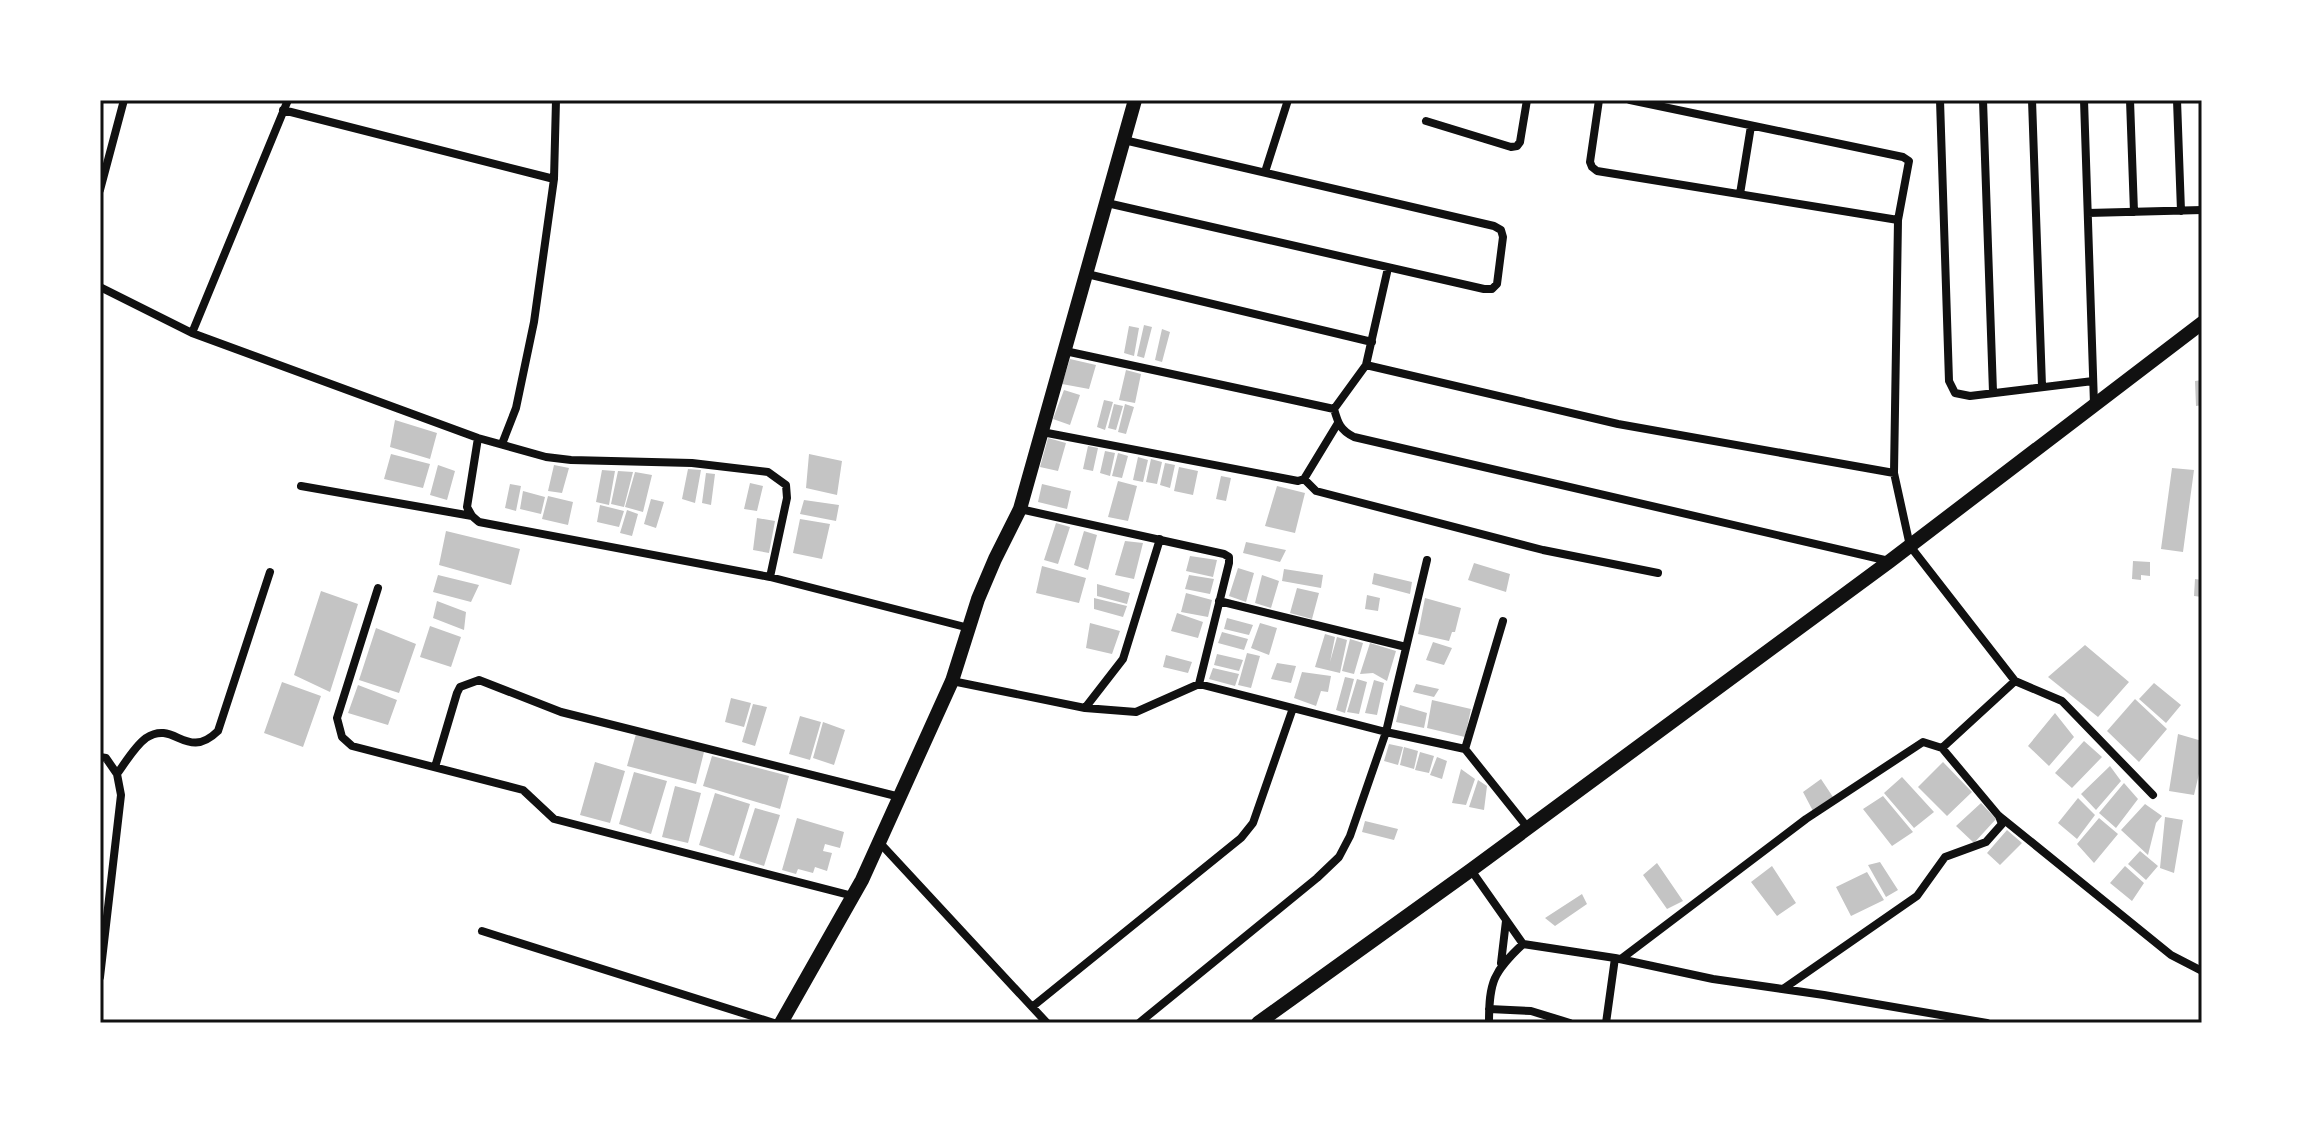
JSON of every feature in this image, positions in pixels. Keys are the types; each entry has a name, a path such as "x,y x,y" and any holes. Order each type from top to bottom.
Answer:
{"main road":[{"path":"781,1023 853,896 900,797 952,681 995,559 1020,509 1135,100"},
{"path":"1258,1023 1890,561 2202,323"}],"street":[{"path":"100,190 124,100"},
{"path":"192,333 288,100"},
{"path":"502,444 516,408 534,322 554,179 556,100"},
{"path":"1265,172 1288,100"},
{"path":"1426,121 1511,147 1517,146 1527,100"},
{"path":"1599,100 1590,162 1597,171 1898,220"},
{"path":"1630,100 1903,157 1909,161 1898,220 1894,473 1910,546 2015,681 2062,701 2153,795"},
{"path":"1940,100 1949,381 1955,393 1970,396 2093,381"},
{"path":"1983,100 1993,392"},
{"path":"2032,100 2042,386"},
{"path":"2084,100 2094,404"},
{"path":"2130,100 2134,212"},
{"path":"2177,100 2181,211"},
{"path":"283,110 554,179"},
{"path":"1740,194 1751,126"},
{"path":"1107,203 1388,268 1492,289 1497,284 1503,237 1501,230 1494,226 1124,140"},
{"path":"2088,213 2202,210"},
{"path":"1334,409 1366,365 1388,268"},
{"path":"1087,274 1372,342"},
{"path":"100,287 192,333 478,438 546,457 692,463 768,472 786,485 787,498 770,577"},
{"path":"1065,351 1334,409"},
{"path":"1366,365 1618,424 1894,473"},
{"path":"1334,409 1343,432 1354,437 1890,561"},
{"path":"1042,432 1298,481 1304,479 1338,423"},
{"path":"478,438 467,507 479,522 770,577 969,628"},
{"path":"1304,479 1316,491 1543,550 1658,573"},
{"path":"301,486 472,516"},
{"path":"1020,509 1229,557 1199,684"},
{"path":"1085,708 1123,659 1160,539"},
{"path":"1139,1023 1339,857 1350,836 1386,732 1427,560"},
{"path":"117,774 144,739 165,733 201,744 218,731 270,572"},
{"path":"378,588 337,718 342,737 352,746 523,790 554,819 853,896"},
{"path":"1219,601 1406,647"},
{"path":"1465,749 1503,621"},
{"path":"435,767 460,687 479,680 581,717 900,797"},
{"path":"952,681 1085,708 1136,712 1199,684 1465,749 1528,828"},
{"path":"1942,748 2015,681"},
{"path":"1032,1007 1241,838 1253,823 1293,708"},
{"path":"1606,1023 1618,958 1819,811 1923,742 1942,748 1998,815 2171,955 2202,971"},
{"path":"100,757 106,758 117,774 121,795 100,977"},
{"path":"1783,989 1917,896 1945,857 1986,842 2002,824 1998,815"},
{"path":"879,842 1047,1023"},
{"path":"1471,870 1523,944 1618,958 1713,979 1987,1023"},
{"path":"1489,1023 1489,992 1501,964 1506,920"},
{"path":"482,931 774,1023"},
{"path":"1501,964 1523,944"},
{"path":"1489,1009 1531,1011 1570,1023"}],"building":[{"path":"1144,325 1152,327 1144,358 1137,356"},
{"path":"1129,326 1139,328 1134,356 1124,353"},
{"path":"1162,329 1170,332 1162,362 1155,360"},
{"path":"1070,359 1096,365 1089,389 1062,384"},
{"path":"1126,370 1141,374 1135,403 1119,400"},
{"path":"2202,380 2202,405 2196,406 2195,381"},
{"path":"1064,390 1080,395 1070,425 1053,419"},
{"path":"1104,400 1113,402 1105,430 1097,427"},
{"path":"1114,404 1123,406 1116,430 1108,428"},
{"path":"1125,404 1134,407 1126,434 1118,432"},
{"path":"395,420 437,433 430,459 390,447"},
{"path":"1048,438 1066,443 1058,471 1040,467"},
{"path":"1088,446 1098,448 1093,471 1083,469"},
{"path":"1105,451 1115,453 1110,476 1100,473"},
{"path":"1118,453 1128,456 1122,478 1112,476"},
{"path":"391,454 430,464 423,488 384,479"},
{"path":"809,454 842,461 837,495 806,488"},
{"path":"1138,457 1148,460 1143,482 1133,480"},
{"path":"1151,459 1162,462 1157,484 1146,482"},
{"path":"1165,463 1175,465 1170,488 1160,485"},
{"path":"438,465 455,471 447,500 430,495"},
{"path":"554,465 569,468 562,493 548,491"},
{"path":"1179,467 1198,471 1193,495 1174,491"},
{"path":"2172,468 2194,470 2183,552 2161,549"},
{"path":"688,469 701,470 695,503 682,499"},
{"path":"602,470 615,471 609,505 596,502"},
{"path":"618,471 633,472 624,507 611,504"},
{"path":"635,472 652,475 643,512 625,507"},
{"path":"706,473 715,474 711,505 702,503"},
{"path":"1221,476 1231,478 1226,501 1216,499"},
{"path":"1118,481 1137,486 1128,521 1108,517"},
{"path":"750,483 763,486 757,511 744,509"},
{"path":"510,484 521,486 516,511 505,508"},
{"path":"1042,484 1071,491 1067,509 1038,502"},
{"path":"1277,486 1305,493 1295,533 1265,526"},
{"path":"523,491 545,497 541,514 520,509"},
{"path":"548,496 573,502 568,525 542,519"},
{"path":"651,499 664,502 656,528 644,524"},
{"path":"804,500 839,505 836,521 800,514"},
{"path":"600,505 624,511 619,527 597,522"},
{"path":"627,510 638,514 632,536 620,533"},
{"path":"757,518 775,521 769,553 753,550"},
{"path":"800,519 830,524 822,559 793,553"},
{"path":"1056,523 1070,527 1058,564 1044,560"},
{"path":"446,531 520,549 511,585 439,565"},
{"path":"1084,531 1097,535 1088,570 1074,565"},
{"path":"1125,541 1143,543 1134,579 1115,575"},
{"path":"1246,542 1286,550 1280,562 1243,553"},
{"path":"1190,556 1217,560 1213,577 1186,571"},
{"path":"2133,561 2150,562 2150,576 2141,575 2141,580 2132,579"},
{"path":"1474,563 1510,574 1506,592 1468,580"},
{"path":"1042,566 1086,578 1079,603 1036,593"},
{"path":"1238,568 1254,573 1246,602 1229,596"},
{"path":"1284,569 1323,575 1321,588 1282,581"},
{"path":"1374,573 1412,582 1410,594 1372,584"},
{"path":"438,575 479,585 471,602 433,592"},
{"path":"1189,575 1214,579 1210,594 1185,589"},
{"path":"1262,575 1279,581 1271,608 1255,603"},
{"path":"2195,579 2202,580 2202,597 2194,596"},
{"path":"1097,584 1130,593 1127,604 1097,596"},
{"path":"1297,588 1319,593 1312,619 1290,613"},
{"path":"321,591 358,604 330,692 294,675"},
{"path":"1186,593 1212,600 1208,617 1181,612"},
{"path":"1367,595 1380,598 1378,611 1365,609"},
{"path":"1094,598 1127,606 1123,617 1094,609"},
{"path":"1425,598 1461,608 1455,632 1452,632 1449,641 1418,634"},
{"path":"437,601 466,612 464,630 433,618"},
{"path":"1177,613 1203,622 1198,638 1171,631"},
{"path":"1227,618 1253,625 1249,635 1224,629"},
{"path":"1090,623 1120,631 1112,654 1086,648"},
{"path":"1260,623 1277,628 1269,655 1251,648"},
{"path":"430,626 461,637 451,667 420,657"},
{"path":"376,628 416,644 399,693 359,680"},
{"path":"1222,632 1248,639 1244,650 1218,643"},
{"path":"1325,634 1335,637 1330,662 1337,637 1347,640 1340,673 1315,667"},
{"path":"1350,639 1363,643 1354,674 1342,671"},
{"path":"1433,642 1452,648 1444,665 1426,660"},
{"path":"1370,643 1396,651 1387,681 1373,673 1360,674"},
{"path":"2085,645 2129,682 2098,717 2048,677"},
{"path":"1247,653 1260,656 1251,688 1238,685"},
{"path":"1217,654 1243,660 1239,671 1214,665"},
{"path":"1166,655 1192,662 1188,673 1163,667"},
{"path":"1277,663 1296,666 1291,683 1271,679"},
{"path":"1213,668 1239,674 1235,686 1209,679"},
{"path":"1302,672 1331,676 1328,692 1321,691 1316,706 1294,698"},
{"path":"1345,677 1354,679 1345,713 1336,710"},
{"path":"1357,679 1367,682 1359,714 1347,712"},
{"path":"1374,680 1384,683 1377,715 1365,713"},
{"path":"282,682 321,696 303,747 264,733"},
{"path":"2154,683 2181,705 2166,723 2139,699"},
{"path":"1416,684 1439,689 1434,697 1413,692"},
{"path":"358,685 397,700 388,725 348,713"},
{"path":"731,698 751,703 744,727 725,722"},
{"path":"2135,699 2167,729 2139,762 2107,731"},
{"path":"1432,700 1471,709 1465,737 1427,728"},
{"path":"753,704 767,707 755,746 742,742"},
{"path":"1400,705 1427,713 1424,728 1396,722"},
{"path":"2055,713 2074,737 2049,766 2028,746"},
{"path":"800,716 821,722 810,760 789,754"},
{"path":"823,722 845,730 834,765 813,758"},
{"path":"636,734 704,752 696,784 627,766"},
{"path":"2178,734 2202,741 2202,761 2194,795 2169,791"},
{"path":"2084,741 2102,757 2072,788 2055,773"},
{"path":"1389,744 1403,747 1398,765 1384,761"},
{"path":"1404,747 1418,751 1414,769 1400,765"},
{"path":"1420,752 1434,756 1429,773 1415,770"},
{"path":"712,756 789,776 780,809 703,786"},
{"path":"1437,757 1447,761 1442,779 1430,775"},
{"path":"595,762 625,771 610,823 580,815"},
{"path":"1943,762 1972,792 1947,816 1918,787"},
{"path":"2110,766 2121,781 2096,810 2081,794"},
{"path":"1461,769 1475,779 1466,805 1452,803"},
{"path":"634,772 667,781 651,834 619,824"},
{"path":"1902,777 1934,812 1914,828 1884,793"},
{"path":"1821,779 1833,797 1813,811 1803,792"},
{"path":"1478,780 1487,786 1484,810 1469,807"},
{"path":"2124,783 2138,799 2116,828 2099,813"},
{"path":"675,786 701,793 688,843 662,837"},
{"path":"715,793 750,804 734,856 699,845"},
{"path":"1883,796 1913,832 1892,846 1863,809"},
{"path":"2078,798 2095,815 2077,839 2058,823"},
{"path":"1981,803 1996,819 1974,843 1956,826"},
{"path":"2145,804 2162,816 2156,823 2148,855 2121,830"},
{"path":"755,808 780,815 764,866 739,858"},
{"path":"2165,817 2183,820 2174,873 2160,868"},
{"path":"797,818 844,832 840,848 825,844 823,851 832,853 827,871 815,867 813,873 798,869 796,874 782,870"},
{"path":"2099,818 2118,834 2094,863 2077,844"},
{"path":"1365,821 1398,829 1394,840 1362,832"},
{"path":"2007,830 2022,843 2000,865 1987,853"},
{"path":"2140,851 2158,866 2146,880 2128,864"},
{"path":"1880,862 1898,890 1886,897 1868,865"},
{"path":"1657,863 1683,901 1667,909 1643,875"},
{"path":"1772,866 1796,903 1777,916 1751,882"},
{"path":"2125,866 2144,883 2132,901 2110,883"},
{"path":"1867,872 1884,900 1851,916 1836,887"},
{"path":"1582,894 1587,904 1555,926 1545,918"}]}
